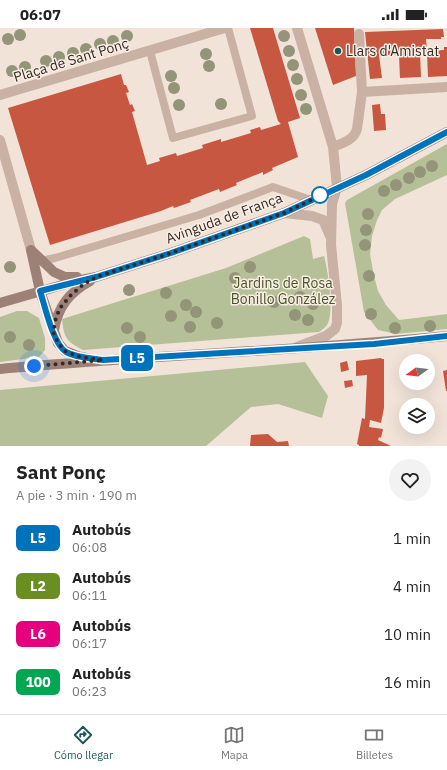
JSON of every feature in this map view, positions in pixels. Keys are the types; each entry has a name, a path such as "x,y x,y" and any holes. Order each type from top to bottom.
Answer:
{"main road":[{"name":"Avinguda de França","path":"0,303 96,277 171,253 284,213 337,187 370,173 447,132"},
{"path":"31,250 54,272 65,278 96,277"},
{"path":"31,250 40,291 58,343 65,351 80,357 103,360"},
{"path":"53,332 60,308 71,295 84,284 96,277"},
{"path":"0,369 103,360 374,344 447,336"}],"street":[{"name":"Plaça de Sant Ponç","path":"0,95 225,28"},
{"path":"294,348 326,336 335,329 337,322 331,238 332,204 337,187 333,147 297,28"},
{"path":"333,147 350,140 356,134 362,92 359,34"},
{"path":"362,92 447,87"},
{"path":"0,140 31,250"},
{"path":"284,213 312,216 323,220 331,238"}],"lane":[{"name":"Plaça de Sant Ponç","path":"150,50 172,138 252,116 228,28"},
{"path":"41,261 199,215 273,187 311,200"}],"green space":[{"path":"447,144 447,175 395,199 382,210 372,236 370,254 378,291 386,305 399,320 447,314 447,329 396,334 378,330 364,312 345,203 347,200"},
{"name":"Jardins de Rosa Bonillo González","path":"304,236 310,239 313,259 324,256 330,290 330,317 327,325 319,332 83,350 69,341 65,335 62,319 226,268"},
{"path":"17,311 27,311 39,318 45,338 45,350 39,357 0,362 0,317"},
{"path":"305,362 328,396 322,418 278,404 251,407 206,446 0,446 0,390"}],"building":[{"path":"250,28 273,28 300,118 288,122 298,157 272,168 273,170 263,175 263,172 236,183 237,185 220,192 219,189 174,208 173,206 50,245 8,108 121,74 124,85 126,85 129,92 126,93 130,105 132,104 135,111 132,112 147,165 160,161 159,158 176,153 177,156 203,148 202,145 221,139 221,142 251,133 250,130 260,127 261,130 281,124 278,121"},
{"name":"Llars d'Amistat","path":"315,28 354,28 356,76 333,85"},
{"path":"443,29 444,37 441,37 441,39 426,39 427,51 444,50 444,47 447,47 447,76 428,77 427,53 420,53 421,77 400,78 399,55 379,55 382,78 370,79 365,32"},
{"path":"380,104 381,114 385,114 386,130 374,131 372,105"},
{"path":"381,358 384,359 384,408 381,423 370,420 369,427 383,429 381,438 379,437 378,440 391,446 359,446 357,444 362,418 365,419 367,375 356,376 356,361"},
{"path":"347,361 349,370 341,372 340,363"},
{"path":"447,370 447,391 446,391 443,371"},
{"path":"352,380 353,386 345,388 344,381"},
{"path":"268,434 277,442 288,441 289,446 250,446 251,435"}],"bus line":[{"name":"L5","path":"447,132 366,175 337,187 284,213 171,253 96,277 40,291 53,332 58,343 65,351 80,357 103,360 374,344 447,336"}],"place":[{"name":"Llars d'Amistat","path":"338,51"}],"route":[{"path":"34,366 103,360 80,357 65,351 58,343 53,332 60,308 71,295 84,284 96,277 171,253 284,213 324,194 320,195"}]}
